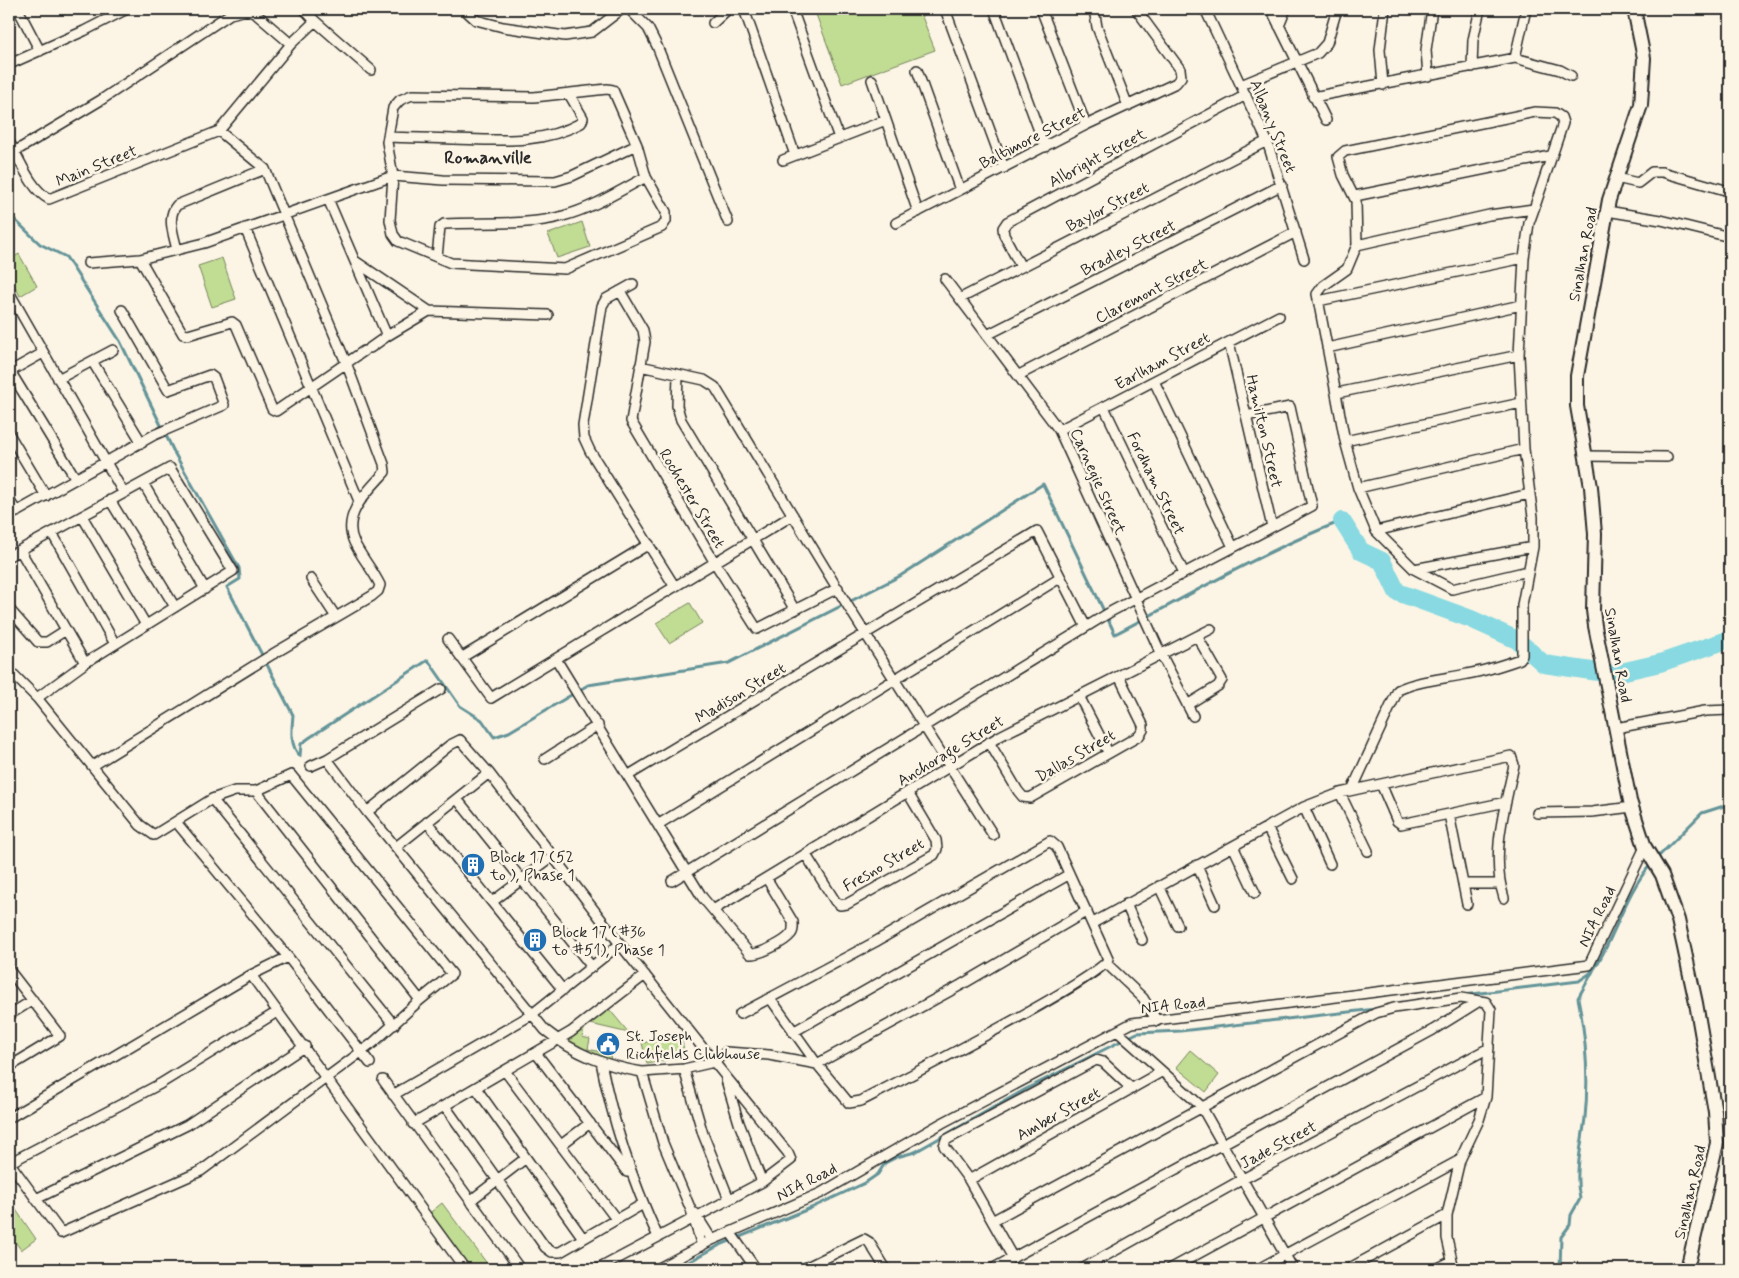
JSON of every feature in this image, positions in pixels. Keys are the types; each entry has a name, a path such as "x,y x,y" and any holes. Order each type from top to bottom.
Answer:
{"street":[{"path":"18,9 40,51"},
{"path":"12,63 127,9"},
{"path":"304,9 370,70"},
{"path":"464,9 476,20 503,27 565,36 592,32 622,9"},
{"path":"629,9 648,28 657,46 728,222"},
{"path":"713,23 728,9"},
{"path":"744,9 795,155"},
{"path":"792,9 840,138"},
{"path":"945,9 1004,168"},
{"path":"994,9 1044,147"},
{"path":"1041,9 1086,125"},
{"path":"1094,9 1097,27 1128,106"},
{"name":"Baltimore Street","path":"896,223 1086,125 1176,83 1181,77 1180,69 1136,9"},
{"name":"Albany Street","path":"1205,9 1267,141 1304,259"},
{"path":"1271,9 1326,120"},
{"path":"1279,26 1286,9"},
{"path":"1241,85 1310,58 1327,43 1337,9"},
{"path":"1383,85 1380,50 1385,9"},
{"path":"1428,76 1426,50 1432,9"},
{"path":"1472,68 1473,40 1480,9"},
{"path":"1516,58 1526,9"},
{"name":"Sinalhan Road","path":"1634,9 1644,58 1643,87 1639,112 1616,178 1607,211 1578,368 1577,406 1591,487 1595,534 1594,618 1604,671 1632,807 1647,850 1662,875 1678,920 1696,1004 1715,1112 1718,1143 1687,1269"},
{"path":"12,153 101,100 230,14 247,10 256,14 291,44"},
{"path":"94,765 372,596 378,591 380,585 354,542 351,529 352,516 359,501 385,472 347,365 265,169 219,131 291,44 315,21"},
{"path":"1314,97 1516,58 1560,70 1571,76"},
{"path":"917,70 960,190"},
{"path":"872,80 918,212"},
{"path":"607,89 613,90 637,145 646,177 666,212 666,221 662,227 565,269 451,263 398,241 393,234 390,220 393,176 388,137 393,108 400,100 412,96 484,97 569,94 607,89"},
{"path":"388,137 506,141 537,139 562,133 581,123 583,118 569,94"},
{"name":"Albright Street","path":"1020,267 1004,235 1003,228 1007,222 1246,94"},
{"path":"1352,790 1398,690 1419,683 1495,667 1520,659 1522,655 1522,605 1528,571 1532,547 1533,517 1524,449 1519,356 1524,258 1534,209 1550,156 1563,122 1561,117 1555,113 1535,112 1495,118 1342,152 1338,157 1343,175 1355,196 1357,245 1347,269 1323,286 1317,294 1345,441 1358,488 1376,531 1414,569 1452,589 1528,571"},
{"path":"783,160 886,120"},
{"name":"Main Street","path":"9,142 12,153 38,189 49,199 219,131"},
{"name":"Baylor Street","path":"961,298 1267,141"},
{"path":"88,263 140,259 177,250 393,176 443,180 555,181 572,176 637,145"},
{"path":"1355,196 1550,156"},
{"path":"177,250 170,219 171,212 178,206 265,169"},
{"path":"1616,178 1638,183 1652,172 1662,172 1725,190"},
{"path":"437,257 440,227 444,224 528,221 562,217 597,204 646,177"},
{"name":"Bradley Street","path":"987,335 1282,185"},
{"path":"328,199 387,336"},
{"path":"1357,245 1489,215 1534,209"},
{"path":"1607,211 1720,232 1730,237"},
{"path":"245,228 359,501"},
{"name":"Claremont Street","path":"1019,375 1296,232"},
{"path":"1318,301 1524,258"},
{"path":"140,259 183,334 188,335 232,322 236,325 272,409 279,410 312,385 347,365 387,336 429,311"},
{"path":"355,261 429,311 548,315"},
{"name":"Carnegie Street","path":"945,279 1059,430 1161,654 1193,716"},
{"path":"632,284 606,299 599,316 583,424 584,438 590,451 676,587"},
{"name":"Rochester Street","path":"620,291 643,330 644,342 631,420 714,563 757,629 838,588"},
{"path":"9,292 13,308 43,353 123,492"},
{"path":"1327,348 1521,305"},
{"path":"9,500 13,514 169,428 224,405 214,378 210,375 168,390 122,310"},
{"name":"Earlham Street","path":"1059,430 1279,316"},
{"name":"Hamilton Street","path":"1229,342 1272,527"},
{"path":"58,380 113,350"},
{"path":"43,353 9,372 76,479"},
{"path":"1336,393 1519,356"},
{"path":"92,361 142,443"},
{"path":"640,366 710,382 715,387 865,634 993,835"},
{"path":"678,375 677,406 681,420 795,610"},
{"path":"1154,381 1233,547"},
{"path":"1345,441 1522,403"},
{"name":"Fordham Street","path":"1104,407 1184,573"},
{"path":"672,880 1086,626 1135,598 1312,506 1290,407 1246,416"},
{"path":"9,434 46,496"},
{"path":"1358,488 1524,449"},
{"path":"1585,456 1667,457"},
{"path":"9,556 170,468 232,571 85,663 37,698"},
{"path":"143,483 205,589"},
{"path":"1376,531 1529,494"},
{"path":"110,500 175,608"},
{"path":"82,516 146,625"},
{"path":"448,639 491,698 794,516"},
{"name":"Madison Street","path":"630,775 1037,530 1060,578"},
{"path":"52,533 115,644"},
{"path":"462,658 649,544"},
{"path":"1414,569 1532,547"},
{"path":"20,550 85,663"},
{"path":"659,824 1060,578 1086,626"},
{"path":"311,579 336,617"},
{"path":"9,609 38,642 47,642 66,630"},
{"name":"Anchorage Street","path":"713,910 767,879 989,742 1211,629"},
{"path":"1188,705 1218,686 1222,680 1197,636"},
{"path":"556,659 713,910 750,954 758,954 791,935 794,929 793,922 767,879"},
{"path":"9,670 37,698 94,765 140,825 154,835 212,799 235,791 256,791 291,775 452,974 362,1051 201,1171 61,1234 9,1163 160,1084 277,1012"},
{"name":"Dallas Street","path":"989,742 1023,798 1030,798 1138,736 1143,730 1143,725 1119,676"},
{"path":"311,766 327,759 441,689"},
{"path":"1079,696 1108,752"},
{"path":"1616,728 1705,711 1730,710"},
{"path":"545,759 598,725"},
{"path":"367,812 450,745 460,740 489,773 620,944 790,1156 789,1164 762,1182 693,1215 658,1237 598,1269"},
{"path":"1093,923 1304,807 1340,793 1506,756 1514,759 1514,765 1498,853 1499,884 1504,898"},
{"path":"327,759 367,812 531,1015 558,1040 592,1060 642,1072 684,1068 714,1062 726,1052 769,1056 817,1064 961,985 1087,911"},
{"path":"396,847 489,773"},
{"path":"1381,784 1397,821 1401,824 1506,802"},
{"path":"256,791 420,1000"},
{"name":"Fresno Street","path":"806,855 835,901 840,904 847,904 934,855 938,848 936,840 908,793"},
{"path":"1340,793 1368,851"},
{"path":"457,798 592,967"},
{"path":"212,799 394,1025"},
{"path":"1304,807 1330,864"},
{"path":"1537,813 1592,812 1632,807"},
{"path":"1449,814 1467,904"},
{"path":"176,822 288,957 370,1063"},
{"path":"427,822 563,990"},
{"path":"1267,827 1293,879"},
{"path":"740,1014 875,942 1045,842 1053,842 1057,847 1068,875 1093,923 1108,959 1107,964"},
{"path":"1233,846 1255,893"},
{"name":"NIA Road","path":"657,1269 712,1240 821,1193 942,1123 1121,1036 1132,1023 1589,965 1647,850"},
{"path":"492,902 553,856"},
{"path":"1197,866 1215,905"},
{"path":"793,1032 1068,875"},
{"path":"1463,884 1499,884"},
{"path":"1158,886 1178,926"},
{"path":"1126,904 1142,940"},
{"path":"393,1096 531,1015 620,944"},
{"path":"9,1118 252,975 288,957"},
{"path":"1107,964 1143,998 1157,1020"},
{"path":"770,998 793,1032 846,1100 850,1103 860,1102 1059,995 1107,964"},
{"path":"9,970 60,1036 9,1067"},
{"path":"252,975 465,1269"},
{"path":"413,1124 558,1040 645,975"},
{"path":"992,1221 1201,1106 1376,1013 1461,998 1490,1004 1486,1098 1479,1120 1460,1160 1448,1215 1447,1238 1453,1265 1436,1269"},
{"path":"9,1015 33,1000"},
{"path":"992,1269 1433,1030 1478,1002"},
{"path":"1121,1036 1201,1106 1293,1269"},
{"path":"36,1199 187,1125 304,1046"},
{"name":"Jade Street","path":"1082,1269 1243,1179 1489,1048"},
{"path":"536,1053 632,1177"},
{"path":"1013,1258 969,1180 944,1146 949,1138 1096,1060 1103,1062 1132,1089"},
{"path":"600,1062 608,1099 632,1177 658,1237"},
{"path":"684,1068 703,1134 729,1199"},
{"path":"506,1071 616,1219"},
{"path":"642,1072 663,1143 693,1215 702,1246"},
{"name":"Amber Street","path":"969,1180 1161,1072"},
{"path":"725,1075 739,1123 762,1182"},
{"path":"383,1080 413,1124 520,1269"},
{"path":"476,1088 583,1238"},
{"path":"1170,1269 1264,1216 1486,1098"},
{"path":"444,1106 546,1247 552,1252 560,1252 643,1204"},
{"path":"561,1145 590,1123"},
{"path":"470,1201 526,1158"},
{"path":"1258,1269 1460,1160"},
{"path":"693,1215 712,1240"},
{"path":"1348,1269 1448,1215"},
{"path":"730,1232 756,1269"},
{"path":"803,1269 864,1239 869,1242 886,1269"}],"green space":[{"path":"814,9 919,9 935,50 842,84"},
{"path":"582,222 590,247 557,258 548,234"},
{"path":"19,254 37,286 20,296 9,275 9,260"},
{"path":"222,258 236,299 212,307 198,266"},
{"path":"690,603 702,623 669,643 656,623"},
{"path":"604,1003 629,1033 586,1023 582,1037 590,1039 588,1049 580,1051 560,1038"},
{"path":"681,1035 685,1056 647,1064 642,1043"},
{"path":"588,1049 610,1054 611,1061 593,1055"},
{"path":"1190,1050 1219,1075 1206,1092 1176,1067"},
{"path":"442,1203 491,1269 467,1269 426,1216"},
{"path":"12,1204 36,1239 21,1250 9,1233 9,1206"}],"waterway":[{"path":"9,214 40,244 66,257 120,341 175,454 239,568 240,579 227,587 293,715 293,742 296,752 300,756 301,744 428,660 460,706 482,720 494,737 509,732 588,685 729,663 900,576 1043,484 1115,634 1255,560 1342,521"},
{"path":"1342,521 1361,551 1382,561 1397,592 1471,619 1517,640 1544,664 1612,674 1660,663 1730,639"},
{"path":"1656,859 1702,813 1730,804"},
{"path":"1464,995 1579,981 1593,971 1634,888 1652,863"},
{"path":"1560,1269 1561,1237 1570,1225 1571,1215 1580,1199 1578,1169 1585,1118 1587,1073 1585,1043 1578,998 1593,971"},
{"path":"676,1269 720,1245 811,1208 865,1183 878,1174 885,1163 897,1157 915,1152 1026,1089 1137,1033 1180,1031 1376,1009"}],"place":[{"name":"Block 17 (52 to ), Phase 1","path":"473,865"},
{"name":"Block 17 (#36 to #51), Phase 1","path":"535,940"},
{"name":"St. Joseph Richfields Clubhouse","path":"608,1044"}],"district":[{"name":"Romanville","path":"488,157"}]}
